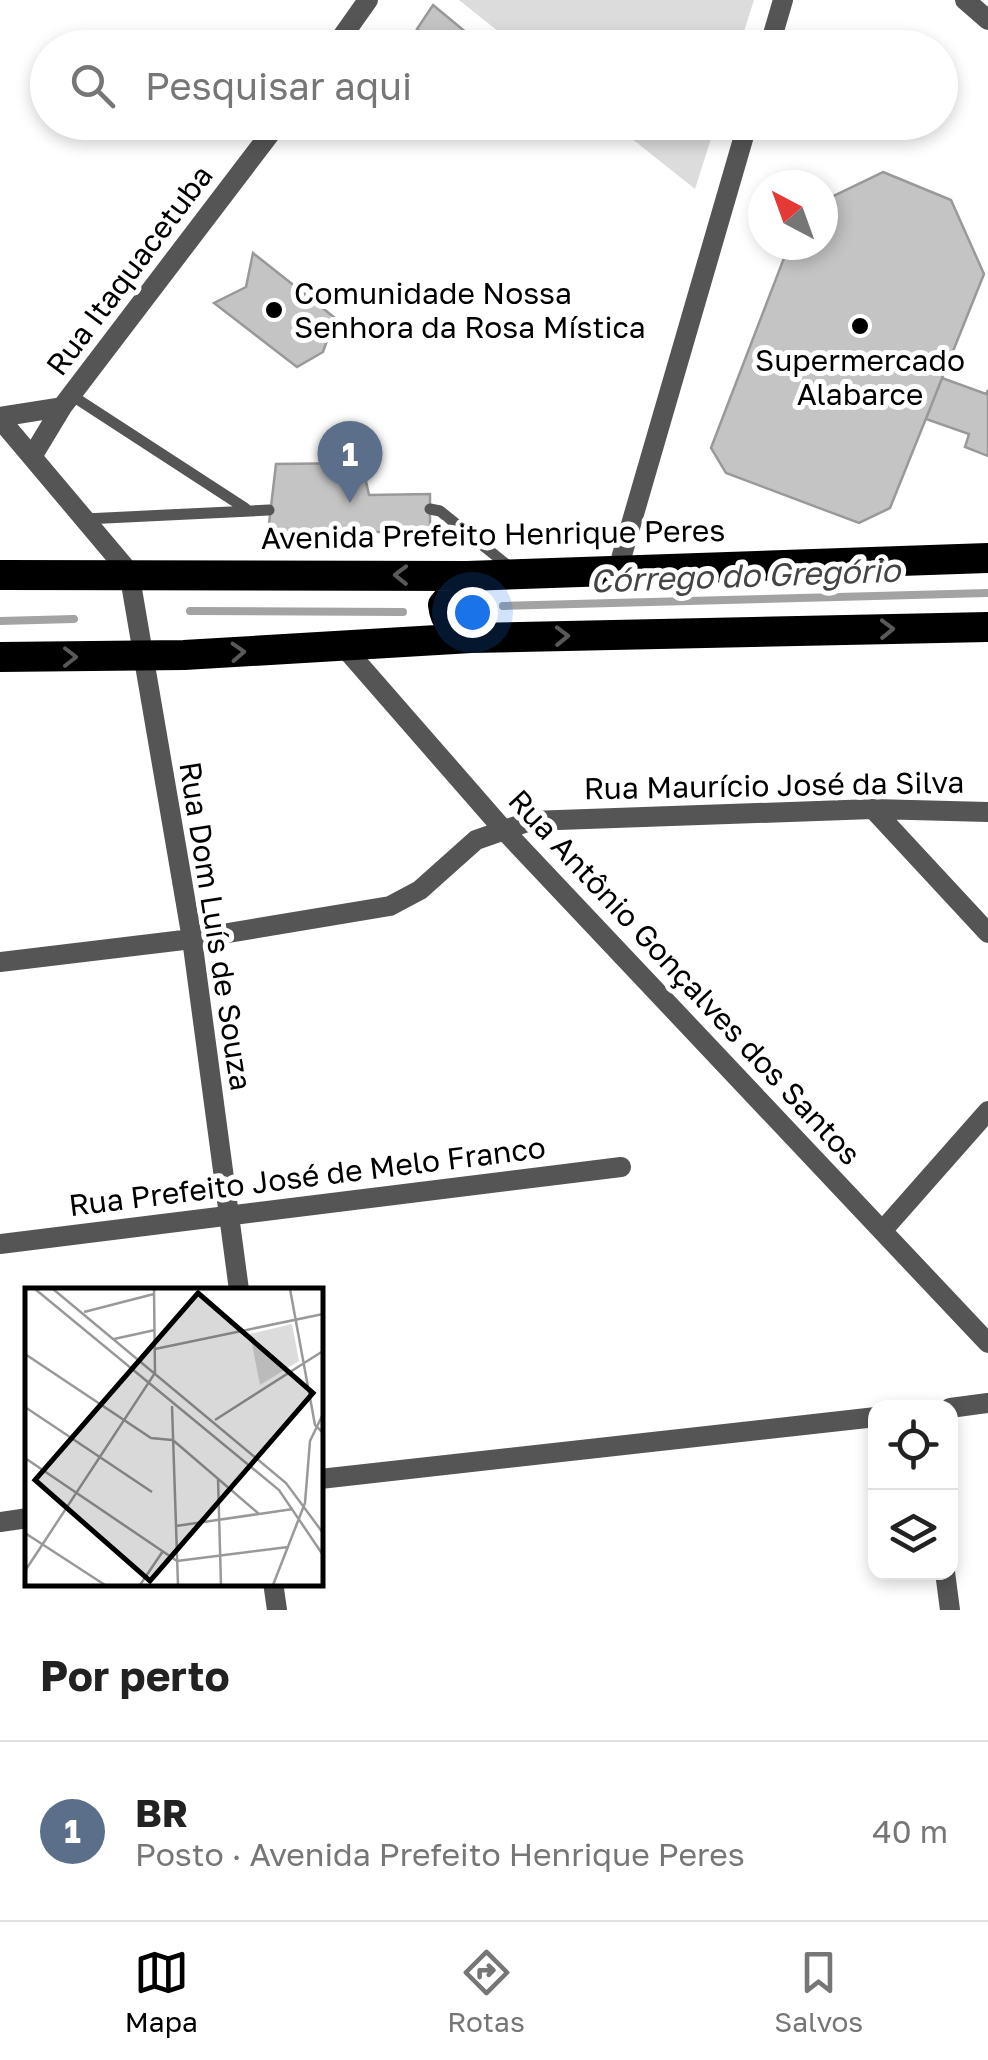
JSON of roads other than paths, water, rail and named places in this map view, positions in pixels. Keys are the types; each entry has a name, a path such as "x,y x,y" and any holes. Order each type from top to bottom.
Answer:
{"highway":[{"name":"Avenida Prefeito Henrique Peres","path":"0,575 129,572 468,576 988,558"},
{"path":"468,576 444,605 444,618 452,628 470,638"},
{"path":"0,657 344,648 470,638 988,626"}],"street":[{"path":"347,30 368,0"},
{"path":"774,30 783,0"},
{"path":"965,0 988,20"},
{"name":"Rua Itaquacetuba","path":"33,455 67,401 265,140"},
{"path":"618,569 743,140"},
{"name":"Rua Itaquacetuba","path":"0,418 67,401"},
{"path":"0,418 129,572"},
{"name":"Rua Dom Luís de Souza","path":"129,572 140,656 192,939 239,1288"},
{"name":"Rua Antônio Gonçalves dos Santos","path":"344,648 502,828 988,1343"},
{"path":"873,809 988,932"},
{"name":"Rua Maurício José da Silva","path":"502,828 552,819 873,809 988,812"},
{"path":"0,962 192,939 406,901 476,840 502,828"},
{"path":"883,1230 988,1111"},
{"name":"Rua Prefeito José de Melo Franco","path":"0,1244 621,1167"},
{"path":"958,1407 988,1403"},
{"path":"322,1479 868,1419"},
{"path":"0,1522 25,1518"},
{"path":"947,1580 950,1610"},
{"path":"273,1585 277,1610"}],"lane":[{"path":"67,401 245,508"},
{"path":"85,519 245,508 269,510"},
{"path":"430,509 440,510 518,574"}],"waterway":[{"name":"Córrego do Gregório","path":"503,606 988,593"},
{"name":"Córrego do Gregório","path":"190,611 403,612"},
{"name":"Córrego do Gregório","path":"0,621 74,619"}],"place":[{"name":"Comunidade Nossa Senhora da Rosa Mística","path":"274,310"},
{"name":"Supermercado Alabarce","path":"860,326"},
{"name":"BR","path":"350,503"}]}
